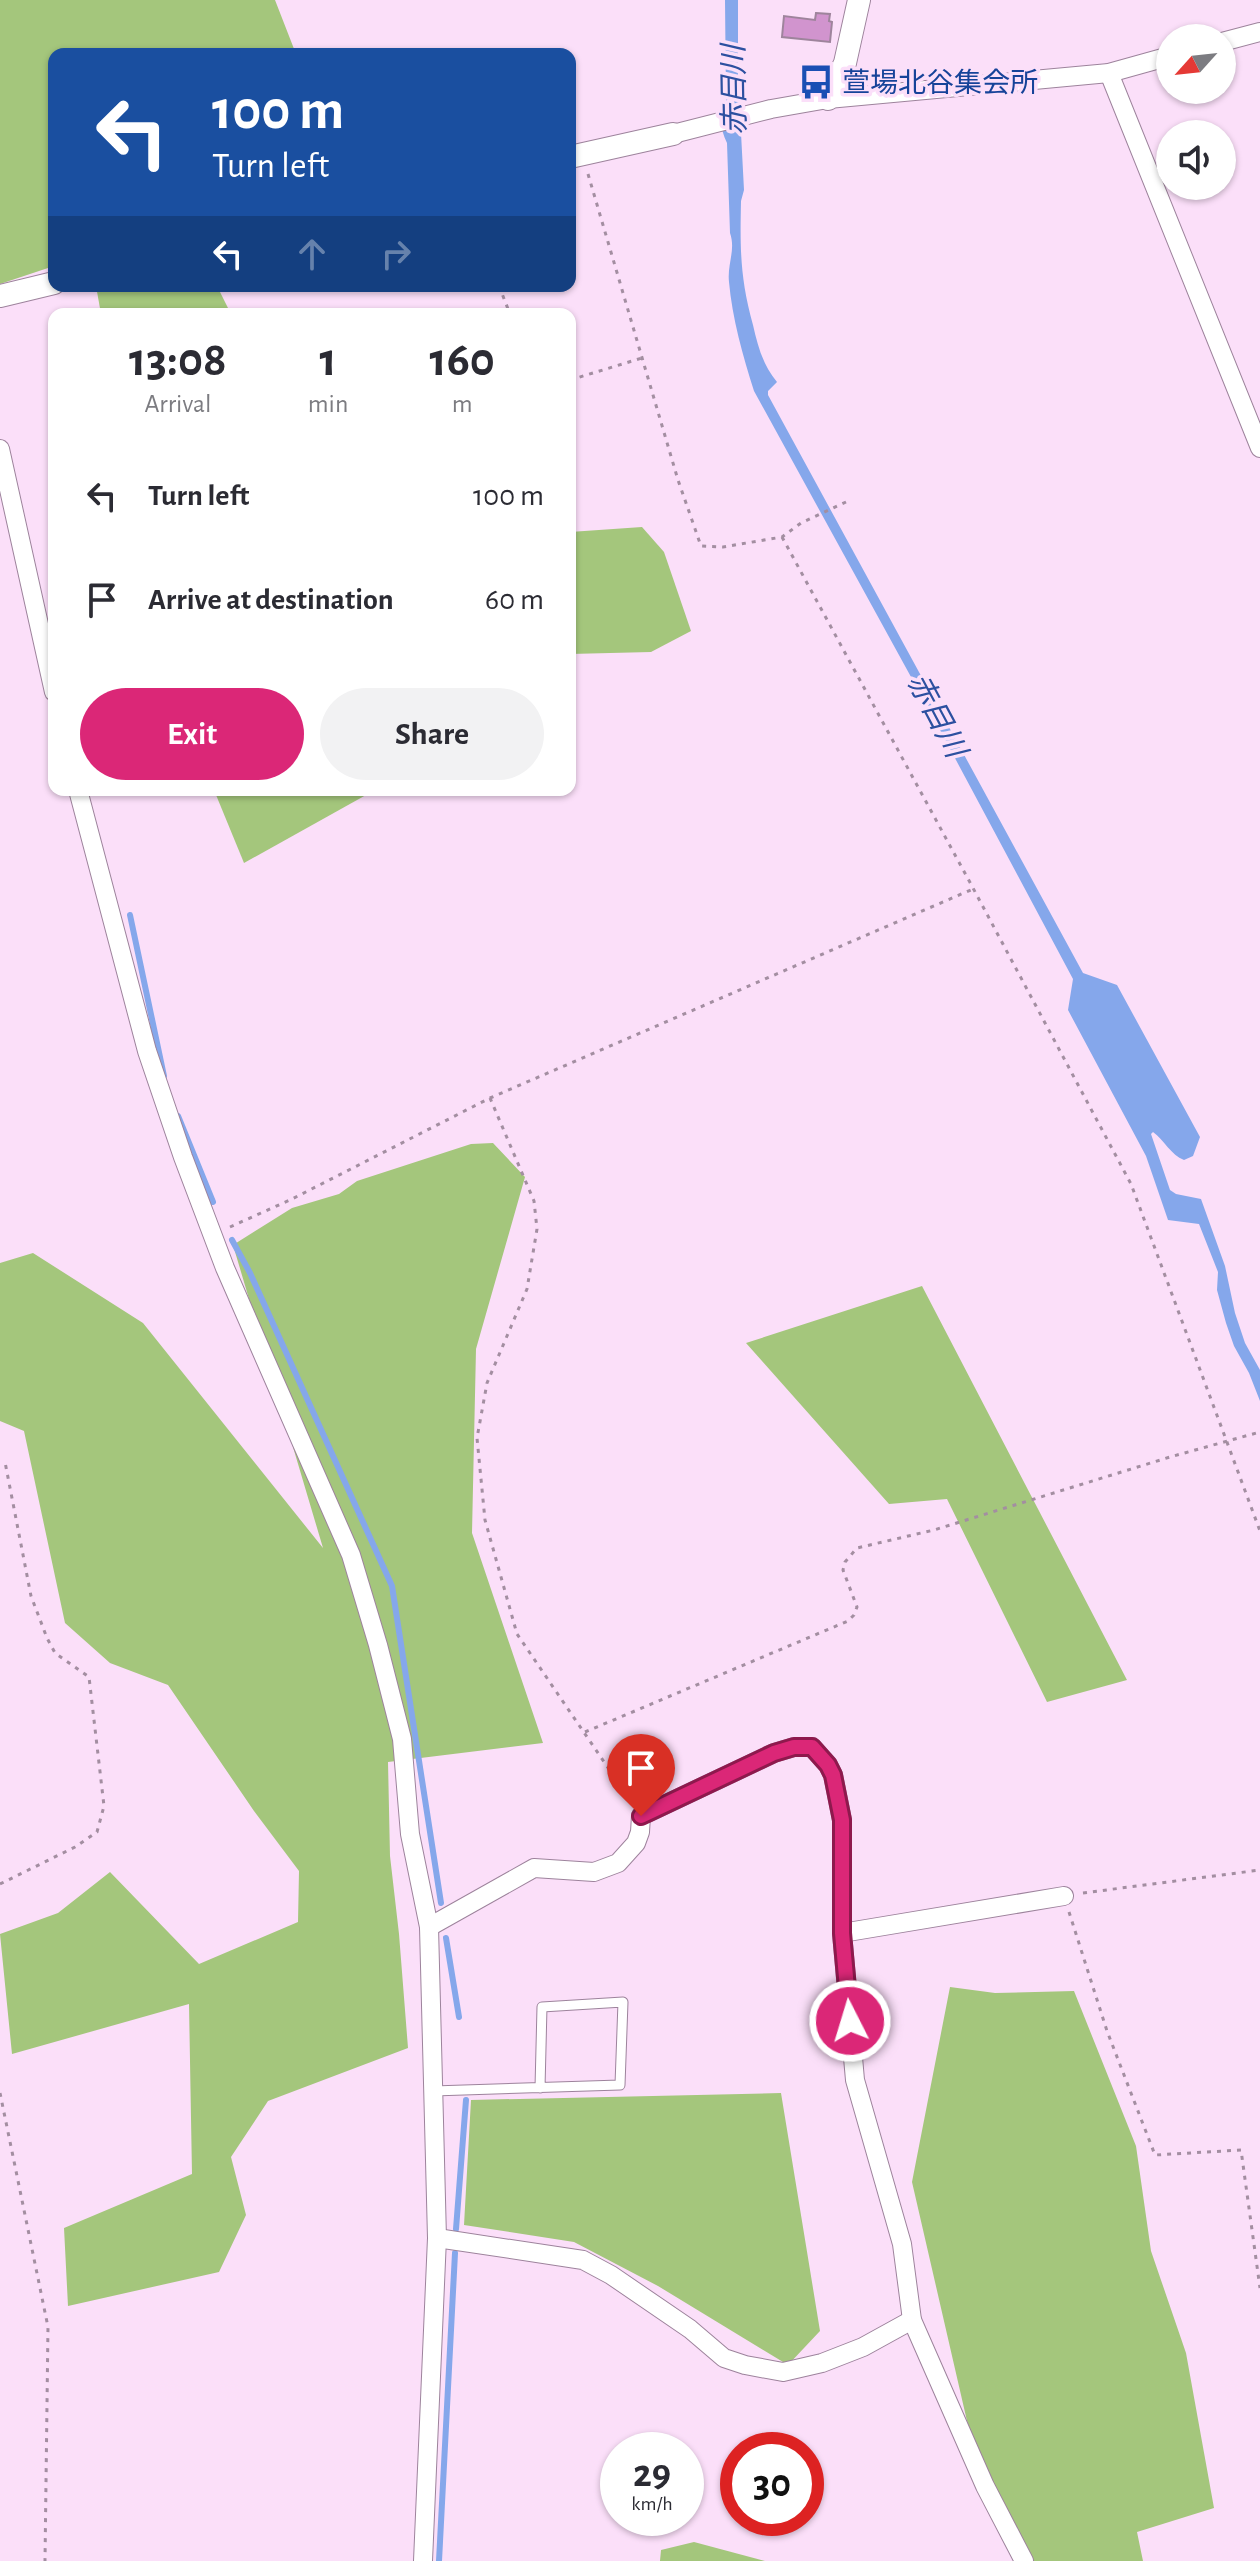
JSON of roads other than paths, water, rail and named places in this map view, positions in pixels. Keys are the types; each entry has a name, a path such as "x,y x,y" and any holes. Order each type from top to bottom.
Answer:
{"street":[{"path":"828,99 845,63 859,0"},
{"path":"1236,38 1260,32"},
{"path":"576,156 771,109 828,99 1109,73 1156,60"},
{"path":"1109,73 1260,448"},
{"path":"0,296 48,284"},
{"path":"0,449 48,665"},
{"path":"80,796 147,1051 183,1157 212,1236 355,1570 402,1739 410,1834 429,1927 437,2238 423,2561"},
{"path":"429,1927 534,1868 594,1872 618,1863 636,1843 641,1816 774,1753 794,1747 812,1747 833,1775 842,1820 842,1933 855,2080 902,2244 912,2320 985,2486 1024,2561"},
{"path":"842,1933 1064,1896"},
{"path":"437,2238 583,2260 611,2275 690,2329 724,2358 783,2372 822,2363 863,2347 912,2320"}],"lane":[{"path":"433,2091 540,2088 620,2085 623,2002 542,2007 540,2088"}],"water":[{"name":"赤目川","path":"725,0 738,0 744,190 741,201 742,263 757,341 777,382 768,395 1083,973 1117,985 1200,1137 1193,1156 1184,1160 1153,1132 1151,1134 1170,1190 1201,1199 1225,1266 1245,1343 1260,1370 1260,1401 1226,1323 1217,1290 1218,1272 1199,1224 1168,1220 1146,1156 1068,1010 1073,979 754,391 738,337 729,282 732,245 727,143 721,123 726,103"}],"waterway":[{"path":"130,915 164,1076"},
{"path":"178,1116 213,1202"},
{"path":"232,1240 250,1273 392,1586 441,1903"},
{"path":"446,1938 459,2017"},
{"path":"456,2229 466,2100"},
{"path":"439,2561 455,2253"}],"place":[{"name":"萱場北谷集会所","path":"816,82"}]}
